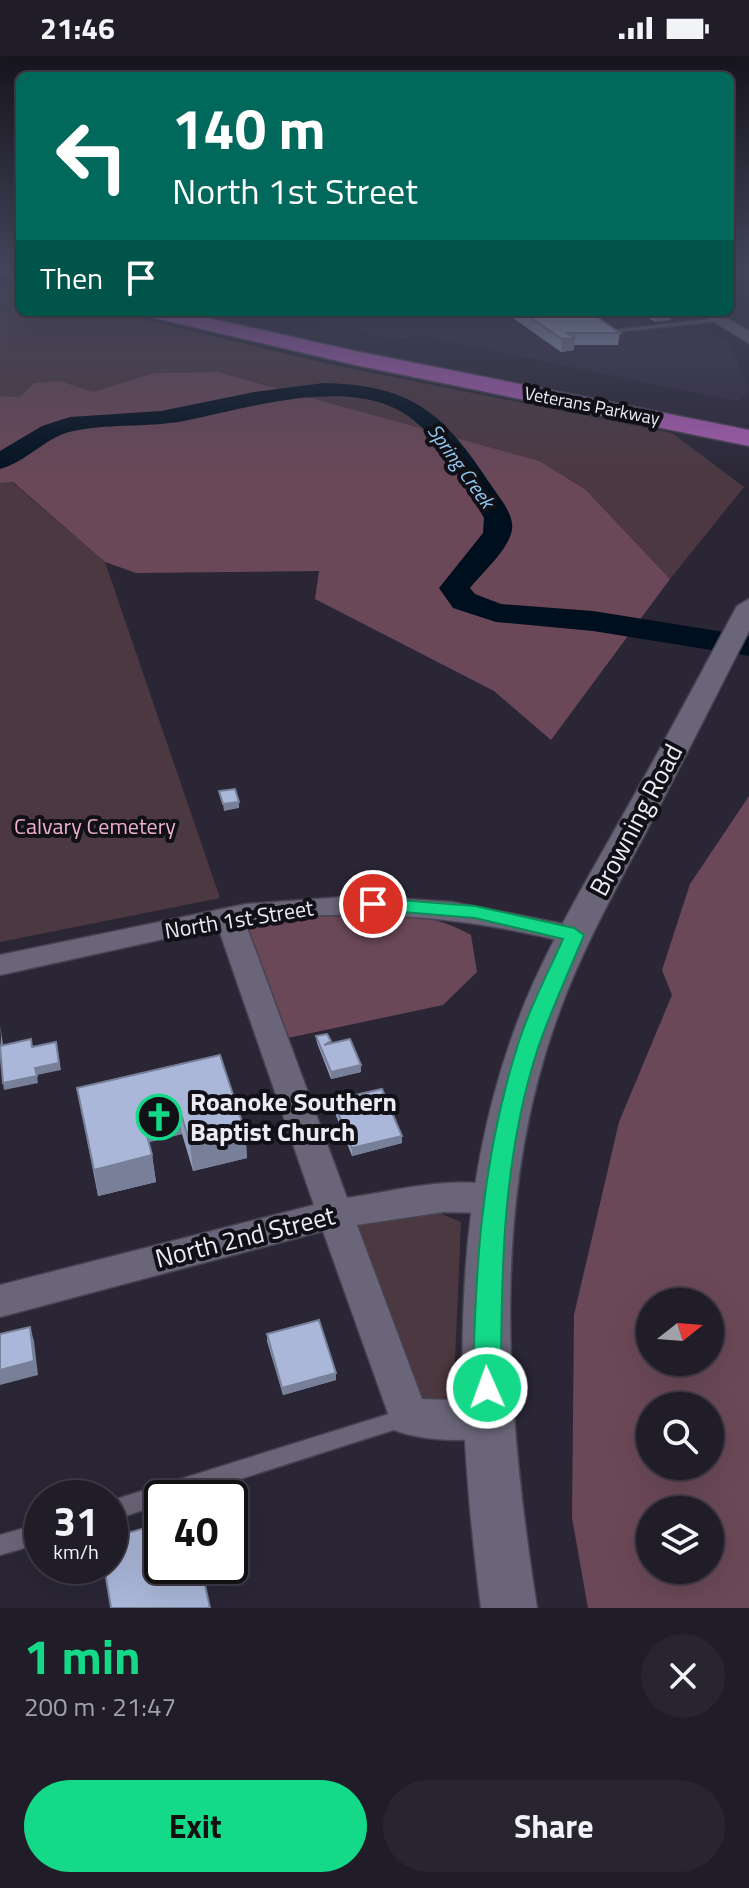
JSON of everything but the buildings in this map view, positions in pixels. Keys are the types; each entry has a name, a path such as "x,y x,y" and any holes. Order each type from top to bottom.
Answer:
{"highway":[{"name":"Veterans Parkway","path":"290,341 749,440"},
{"name":"Veterans Parkway","path":"354,341 745,421"},
{"path":"506,388 745,421"}],"street":[{"name":"Browning Road","path":"509,1608 488,1420 487,1296 495,1199 505,1136 527,1048 574,935 749,606"},
{"name":"North 1st Street","path":"0,965 289,908 373,904 475,912 574,935"},
{"path":"229,918 408,1417 488,1420"},
{"name":"North 2nd Street","path":"0,1301 334,1214 444,1198 495,1199"}],"lane":[{"path":"128,1505 408,1417"},
{"path":"0,1545 24,1538"}],"shaded area":[{"path":"447,341 726,341 730,344 749,391 736,401"},
{"path":"218,372 540,461 586,490 670,579 551,740 494,691 315,599 319,571 136,573 105,562 13,482 0,483 0,396 20,397 34,383 60,381 93,392 153,373"},
{"path":"749,796 749,1608 588,1608 572,1518 574,1315 619,1122 672,995 662,970 690,884"},
{"path":"335,913 405,915 455,927 471,935 477,972 443,1005 283,1039 245,925"}],"green space":[{"path":"0,341 236,341 328,364 672,433 744,487 670,579 586,490 540,461 218,372 153,373 93,392 60,381 20,397 0,396"},
{"name":"Calvary Cemetery","path":"12,482 105,562 220,898 0,942 0,483"},
{"path":"432,1210 461,1222 454,1383 445,1398 427,1401 420,1394 355,1225"}],"waterway":[{"name":"Spring Creek","path":"0,461 43,435 70,425 161,418 254,399 324,390 387,396 413,408 438,429 498,518 497,534 454,588 464,601 496,613 593,621 749,646"}],"place":[{"name":"Roanoke Southern Baptist Church","path":"159,1117"}],"route":[{"path":"373,904 475,912 574,935 527,1048 505,1136 489,1252 485,1356 487,1388"}]}
